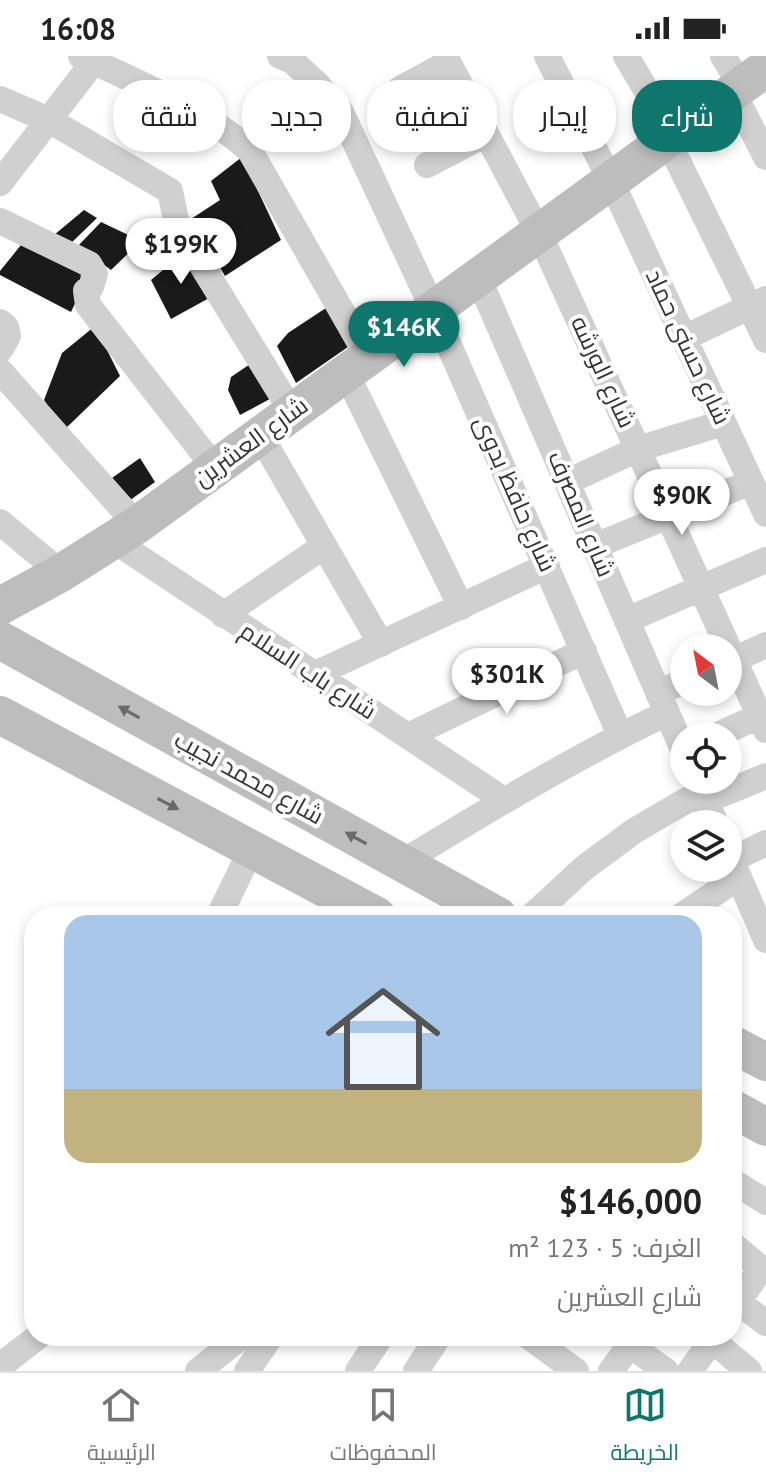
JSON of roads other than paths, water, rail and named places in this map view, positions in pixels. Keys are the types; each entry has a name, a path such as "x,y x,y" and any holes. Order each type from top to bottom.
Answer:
{"main road":[{"name":"شارع العشرين","path":"0,606 125,533 650,152"},
{"name":"شارع محمد نجيب","path":"0,640 480,906"},
{"path":"0,715 252,848 348,906"},
{"path":"742,1049 766,1062"},
{"path":"742,1114 766,1127"}],"street":[{"name":"شارع حافظ بدوى","path":"280,56 292,61 341,112 433,309 620,735"},
{"name":"شارع حسنى حماد","path":"547,56 611,181 766,514"},
{"path":"626,56 639,80"},
{"path":"0,183 49,120 91,58 232,134 250,151 357,365 461,607"},
{"path":"414,80 446,59"},
{"name":"شارع الورشه","path":"446,59 457,80"},
{"path":"741,75 765,151"},
{"path":"0,99 49,120 170,191 177,225 292,412"},
{"path":"427,165 452,152"},
{"name":"شارع الورشه","path":"496,152 539,233 720,634"},
{"path":"678,152 758,303 766,340"},
{"path":"0,221 89,264 95,274 86,291 88,305 215,468"},
{"name":"شارع المصرف","path":"478,277 671,722"},
{"path":"684,338 758,303"},
{"path":"0,322 6,327 8,336 0,350"},
{"name":"شارع باب السلام","path":"0,371 125,533 223,615 504,800"},
{"path":"567,482 638,449 723,423"},
{"path":"260,435 381,644"},
{"path":"595,546 751,482"},
{"path":"0,522 61,573"},
{"path":"223,615 324,546"},
{"path":"627,620 766,560"},
{"path":"313,675 547,566"},
{"path":"742,656 766,645"},
{"path":"408,736 584,651"},
{"name":"شارع الورشه","path":"742,681 764,720"},
{"path":"401,863 504,800 620,735 670,695"},
{"path":"742,727 764,720"},
{"path":"742,786 766,776"},
{"path":"543,906 584,868 634,831 694,794"},
{"path":"766,843 742,872 766,940"},
{"path":"224,906 252,848"},
{"path":"695,906 728,882"},
{"path":"742,1187 766,1202"},
{"path":"742,1252 760,1270 742,1297"},
{"path":"742,1311 766,1323"},
{"path":"0,1366 26,1346"},
{"path":"198,1371 229,1346"},
{"path":"247,1371 264,1346"},
{"path":"358,1371 374,1346"},
{"path":"423,1368 432,1346"},
{"path":"542,1346 576,1371"},
{"path":"611,1371 627,1346"},
{"path":"638,1346 666,1371"},
{"path":"690,1371 707,1346"},
{"path":"722,1346 749,1371"}]}
